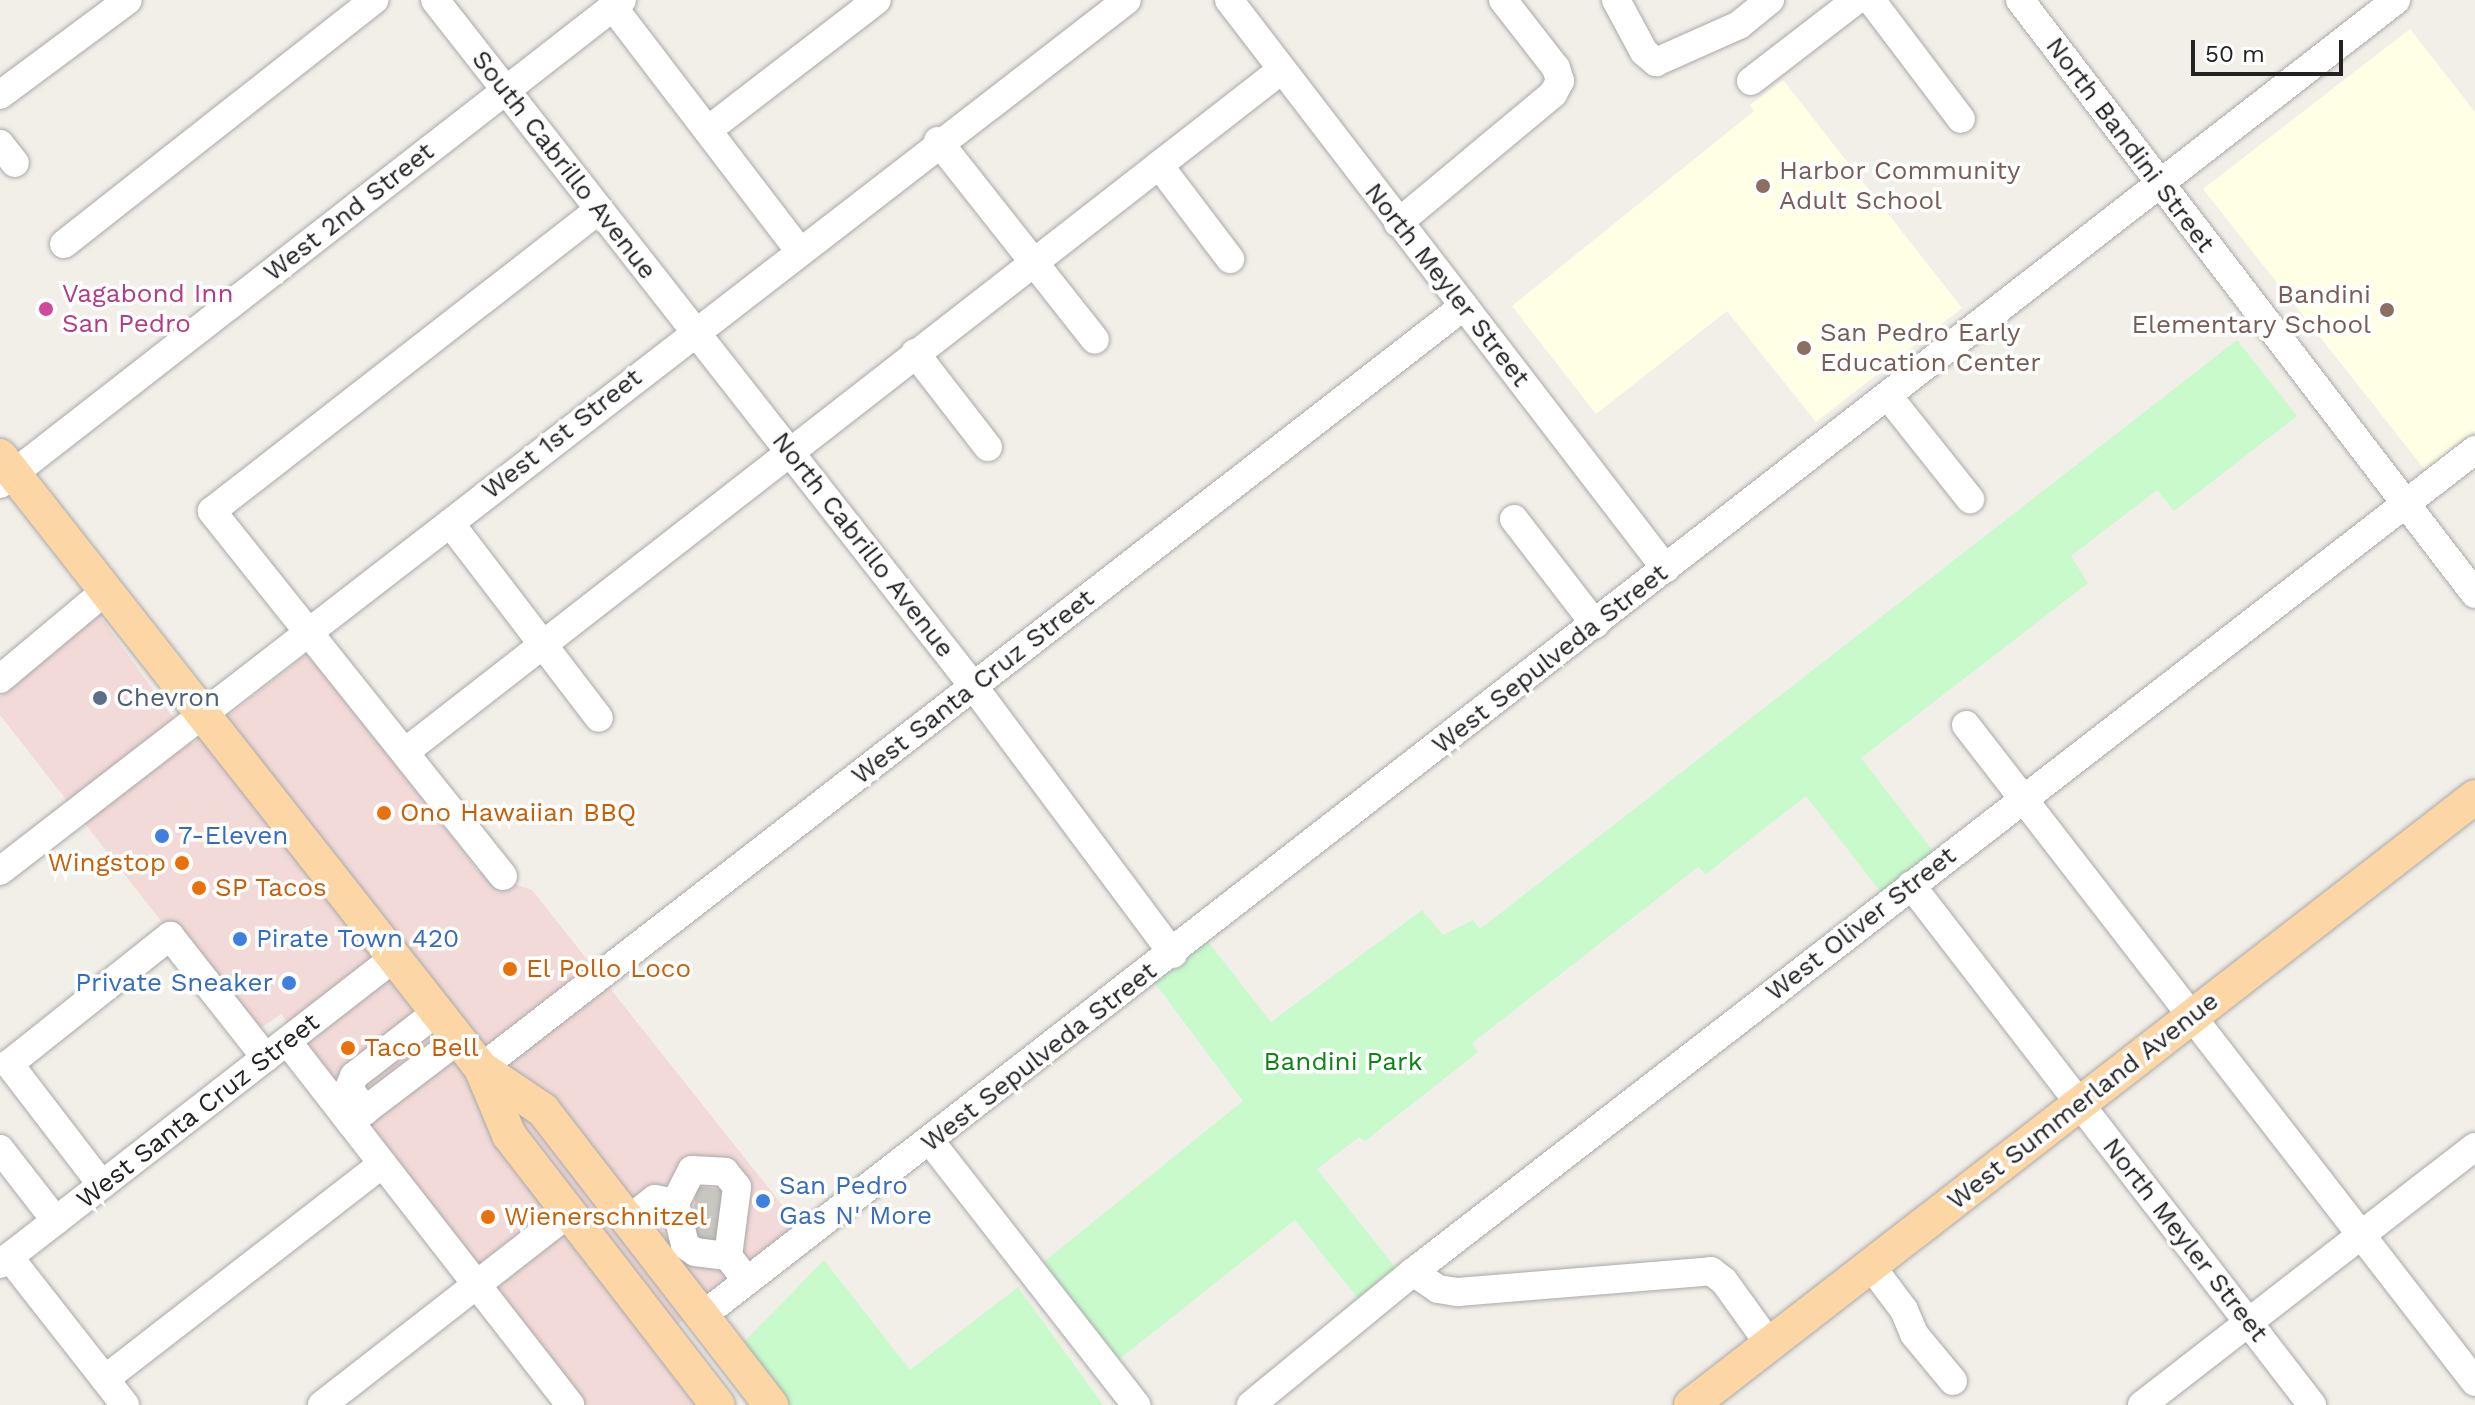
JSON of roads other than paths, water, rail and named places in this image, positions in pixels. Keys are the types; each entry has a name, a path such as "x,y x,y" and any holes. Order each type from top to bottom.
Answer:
{"main road":[{"path":"4,471 204,711 438,1011 481,1068 509,1135 718,1405"},
{"name":"West Summerland Avenue","path":"1691,1405 2475,797"},
{"path":"481,1068 543,1110 771,1405"}],"street":[{"path":"0,95 128,0"},
{"path":"64,244 374,0"},
{"name":"South Cabrillo Avenue","path":"435,0 597,211 695,329"},
{"path":"708,130 877,0"},
{"name":"West 1st Street","path":"0,871 938,141 1127,0"},
{"name":"North Meyler Street","path":"1229,0 1280,71 1666,569"},
{"path":"1398,223 1553,94 1560,81 1556,68 1503,0"},
{"path":"1616,0 1644,52 1656,62 1739,25 1770,0"},
{"path":"1751,81 1856,0"},
{"path":"1871,0 1961,119"},
{"name":"North Bandini Street","path":"2020,0 2475,594"},
{"name":"West Sepulveda Street","path":"702,1316 1173,954 2396,0"},
{"path":"618,3 708,130 799,250"},
{"name":"West 2nd Street","path":"4,471 618,3"},
{"path":"405,752 789,450 1280,71"},
{"path":"938,141 1095,340"},
{"path":"1159,165 1230,259"},
{"path":"503,876 212,511 597,211"},
{"name":"West Santa Cruz Street","path":"481,1068 1464,306"},
{"name":"North Cabrillo Avenue","path":"695,329 974,687 1173,954"},
{"path":"915,353 988,447"},
{"path":"1888,396 1970,499"},
{"name":"West Oliver Street","path":"1251,1405 1413,1272 2475,450"},
{"path":"1514,519 1595,624"},
{"path":"450,523 599,718"},
{"path":"0,679 104,592"},
{"path":"1966,725 2475,1382"},
{"name":"North Meyler Street","path":"1911,885 2312,1405"},
{"path":"102,1185 5,1066 170,936 276,1049 357,1117"},
{"name":"West Santa Cruz Street","path":"4,1261 395,957"},
{"path":"438,1011 354,1076 349,1088 357,1117 382,1164 570,1405"},
{"path":"357,1117 459,1039"},
{"path":"930,1141 1136,1405"},
{"path":"2142,1405 2475,1147"},
{"path":"0,1149 56,1221"},
{"path":"105,1379 382,1164"},
{"path":"628,1220 655,1199 706,1219 747,1281"},
{"path":"322,1405 569,1213"},
{"path":"4,1261 125,1405"},
{"path":"1871,1266 1904,1310 1914,1334 1953,1381"},
{"path":"1413,1272 1438,1289 1458,1292 1711,1271 1724,1281 1770,1345"}],"tunnel":[{"path":"695,1200 723,1204"},
{"path":"692,1228 720,1232"}],"place":[{"name":"Harbor Community Adult School","path":"1763,186"},
{"name":"Vagabond Inn San Pedro","path":"46,309"},
{"name":"Bandini Elementary School","path":"2387,310"},
{"name":"San Pedro Early Education Center","path":"1804,348"},
{"name":"Chevron","path":"100,698"},
{"name":"Ono Hawaiian BBQ","path":"384,813"},
{"name":"7-Eleven","path":"162,836"},
{"name":"Wingstop","path":"182,863"},
{"name":"SP Tacos","path":"199,888"},
{"name":"Pirate Town 420","path":"240,939"},
{"name":"El Pollo Loco","path":"510,969"},
{"name":"Private Sneaker","path":"289,983"},
{"name":"Taco Bell","path":"348,1048"},
{"name":"San Pedro Gas N' More","path":"763,1201"},
{"name":"Wienerschnitzel","path":"488,1217"}],"park label":[{"name":"Bandini Park","path":"1343,1062"}]}
